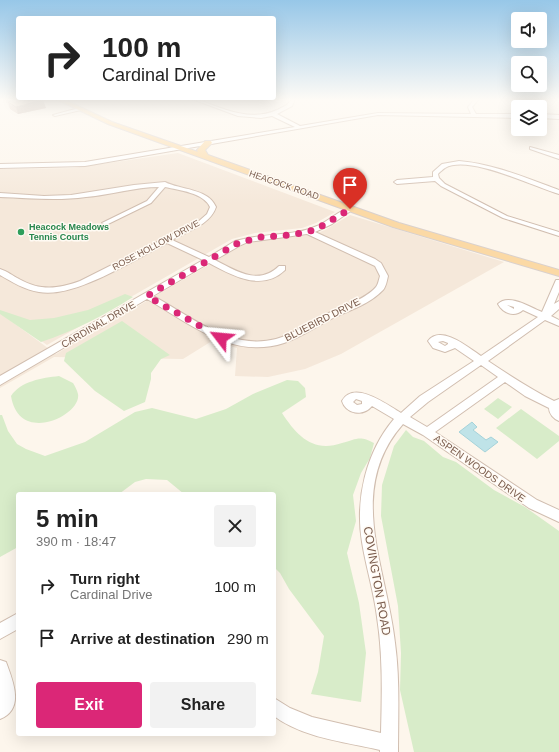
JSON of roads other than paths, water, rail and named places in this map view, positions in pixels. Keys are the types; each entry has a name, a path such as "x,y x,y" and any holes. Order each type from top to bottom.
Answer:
{"main road":[{"name":"HEACOCK ROAD","path":"143,134 411,230 559,272"},
{"path":"205,157 201,150 208,143"}],"street":[{"path":"0,166 74,165 259,134"},
{"path":"532,148 559,157"},
{"path":"436,178 435,173 441,167 455,164 471,164 487,167 559,192"},
{"path":"397,182 436,178 450,189 505,217 559,234"},
{"path":"106,223 149,202 165,184"},
{"name":"ROSE HOLLOW DRIVE","path":"0,195 68,197 139,185 165,184 179,187 203,197 211,202 213,207 212,213 205,220 83,283 64,289 51,291 34,290 0,271"},
{"name":"CARDINAL DRIVE","path":"0,381 243,241 265,236 308,232 322,227 350,209"},
{"name":"BLUEBIRD DRIVE","path":"147,296 221,338 237,343 256,344 275,342 287,338 353,304 380,288 384,276 382,270 372,261 308,232"},
{"path":"167,240 233,273 250,278 273,276 279,273 282,268"},
{"path":"544,317 559,282"},
{"name":"COVINGTON ROAD","path":"389,748 390,669 386,627 368,542 367,506 370,480 376,459 386,439 402,418 424,399 544,317 559,304"},
{"path":"518,305 559,323"},
{"path":"452,342 506,376 533,396 556,405 554,411 559,417"},
{"path":"427,432 506,376"},
{"path":"367,399 402,418"},
{"name":"ASPEN WOODS DRIVE","path":"402,418 463,455 509,490 533,504 559,516"},
{"path":"0,632 16,621"},
{"path":"0,668 8,689 8,699 0,712"},
{"path":"276,707 290,717 306,724 389,748"}],"water":[{"path":"472,422 477,427 473,430 486,440 491,437 498,442 485,452 459,432"}],"place":[{"name":"Heacock Meadows Tennis Courts","path":"21,232"}]}
